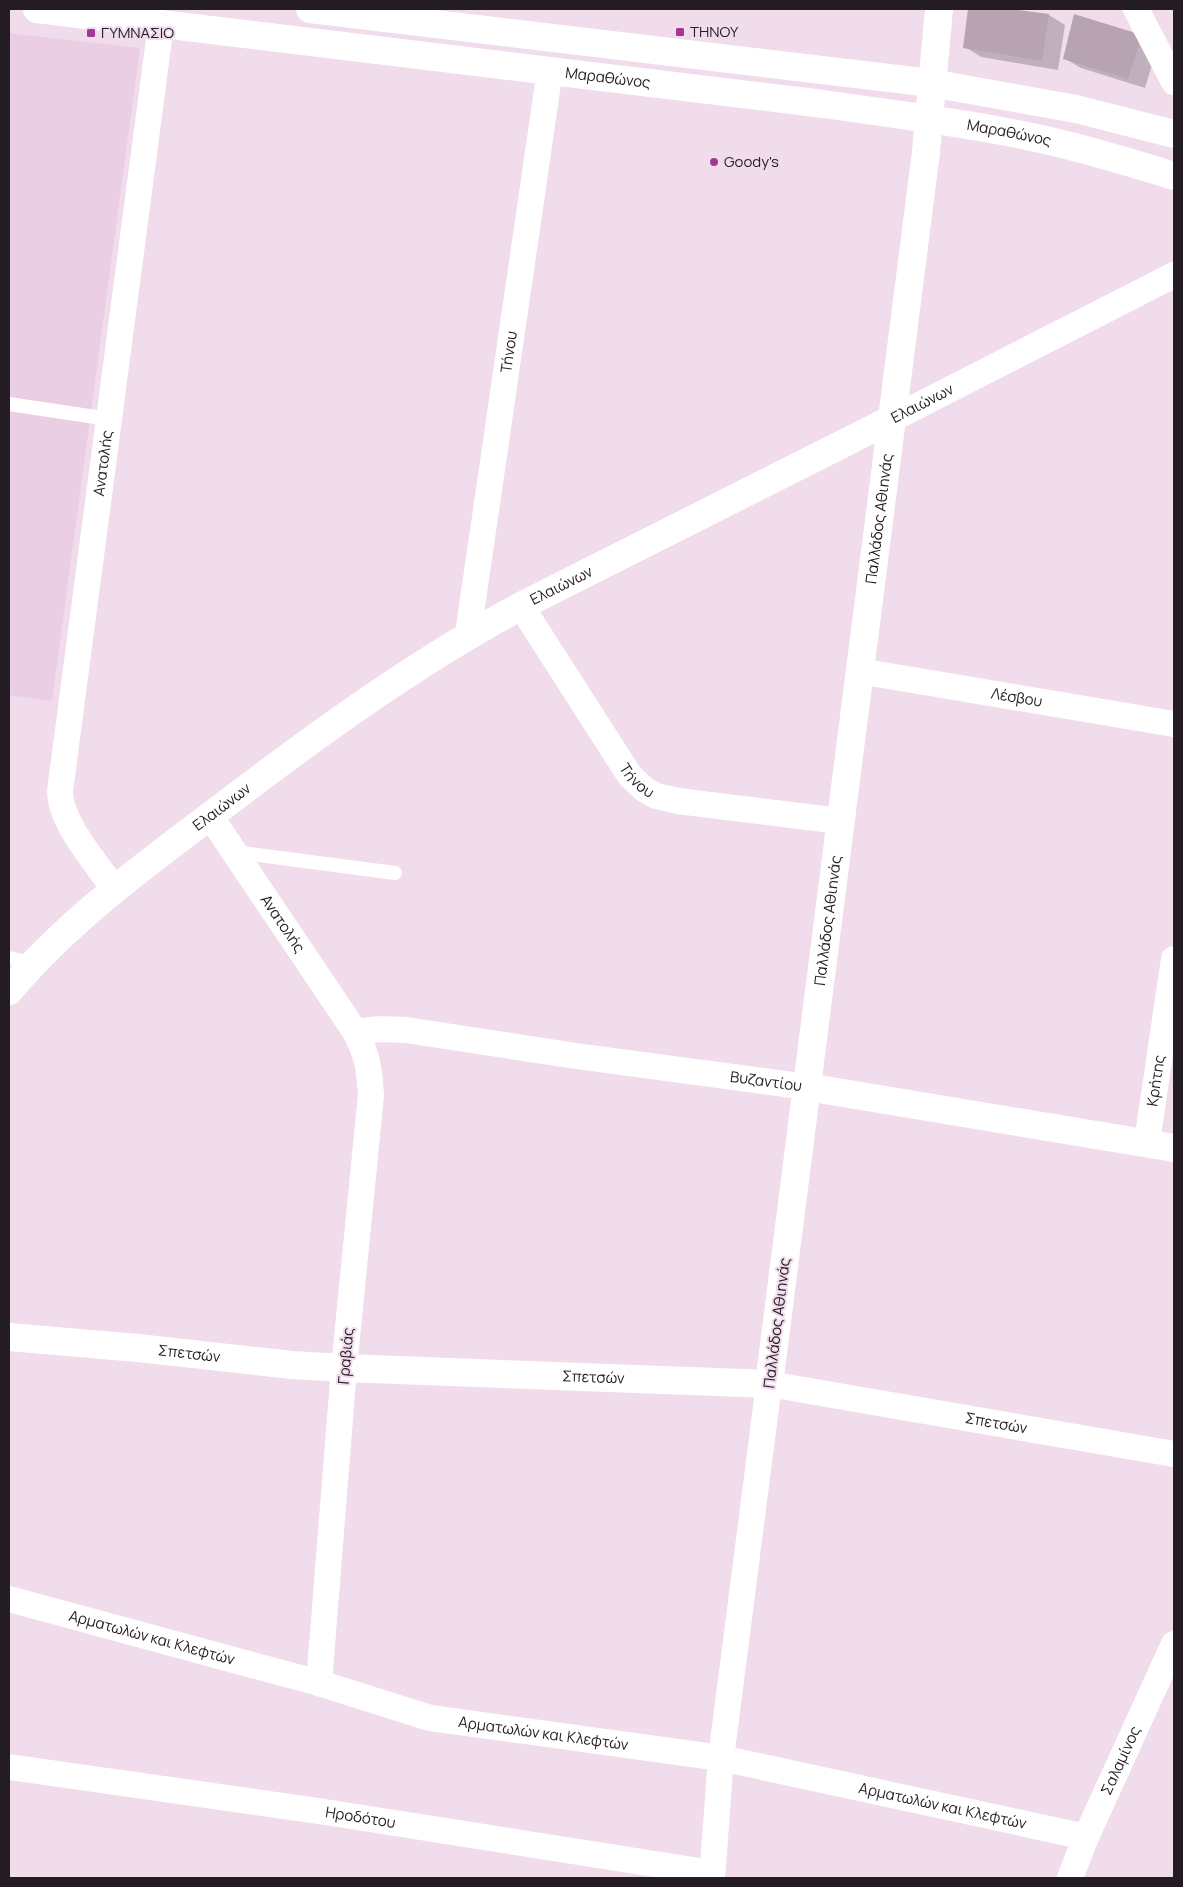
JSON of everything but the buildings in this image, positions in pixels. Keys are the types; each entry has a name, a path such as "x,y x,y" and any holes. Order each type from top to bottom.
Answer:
{"main road":[{"name":"Μαραθώνος","path":"37,9 550,70 824,104 928,119 1009,132 1073,146 1174,176"},
{"path":"310,9 931,83 1076,109 1174,134"},
{"name":"Παλλάδος Αθιηνάς","path":"769,1384 926,152 939,9"},
{"name":"Ελαιώνων","path":"9,991 20,961 60,936 114,888 308,743 468,634 892,419"},
{"name":"Βυζαντίου","path":"807,1087 1174,1148"},
{"name":"Σπετσών","path":"9,1337 344,1368 769,1384"}],"street":[{"path":"1136,9 1174,82"},
{"name":"Ανατολής","path":"114,888 66,820 60,797 161,24"},
{"name":"Τήνου","path":"468,634 550,70"},
{"name":"Ελαιώνων","path":"892,419 1174,275"},
{"name":"Τήνου","path":"520,606 630,776 644,789 656,796 693,804 840,821"},
{"name":"Λέσβου","path":"860,671 1174,724"},
{"name":"Ανατολής","path":"210,816 356,1033"},
{"name":"Κρήτης","path":"1147,1142 1174,959"},
{"name":"Βυζαντίου","path":"356,1033 368,1029 406,1030 576,1056 807,1087"},
{"name":"Γραβιάς","path":"319,1682 344,1368 371,1095 369,1064 366,1052 356,1033"},
{"name":"Σπετσών","path":"769,1384 1174,1454"},
{"name":"Παλλάδος Αθιηνάς","path":"712,1876 721,1758 769,1384"},
{"name":"Αρματωλών και Κλεφτών","path":"9,1599 319,1682 430,1718 721,1758 1086,1837"},
{"name":"Σαλαμίνος","path":"1070,1878 1086,1837 1174,1644"},
{"name":"Ηροδότου","path":"9,1767 315,1811 712,1876"}],"lane":[{"path":"9,404 109,419"},
{"path":"234,852 395,874"}],"shaded area":[{"path":"9,33 140,48 52,701 9,695"}],"place":[{"name":"ΤΗΝΟΥ","path":"680,32"},
{"name":"ΓΥΜΝΑΣΙΟ","path":"91,33"},
{"name":"Goody's","path":"714,162"}]}
